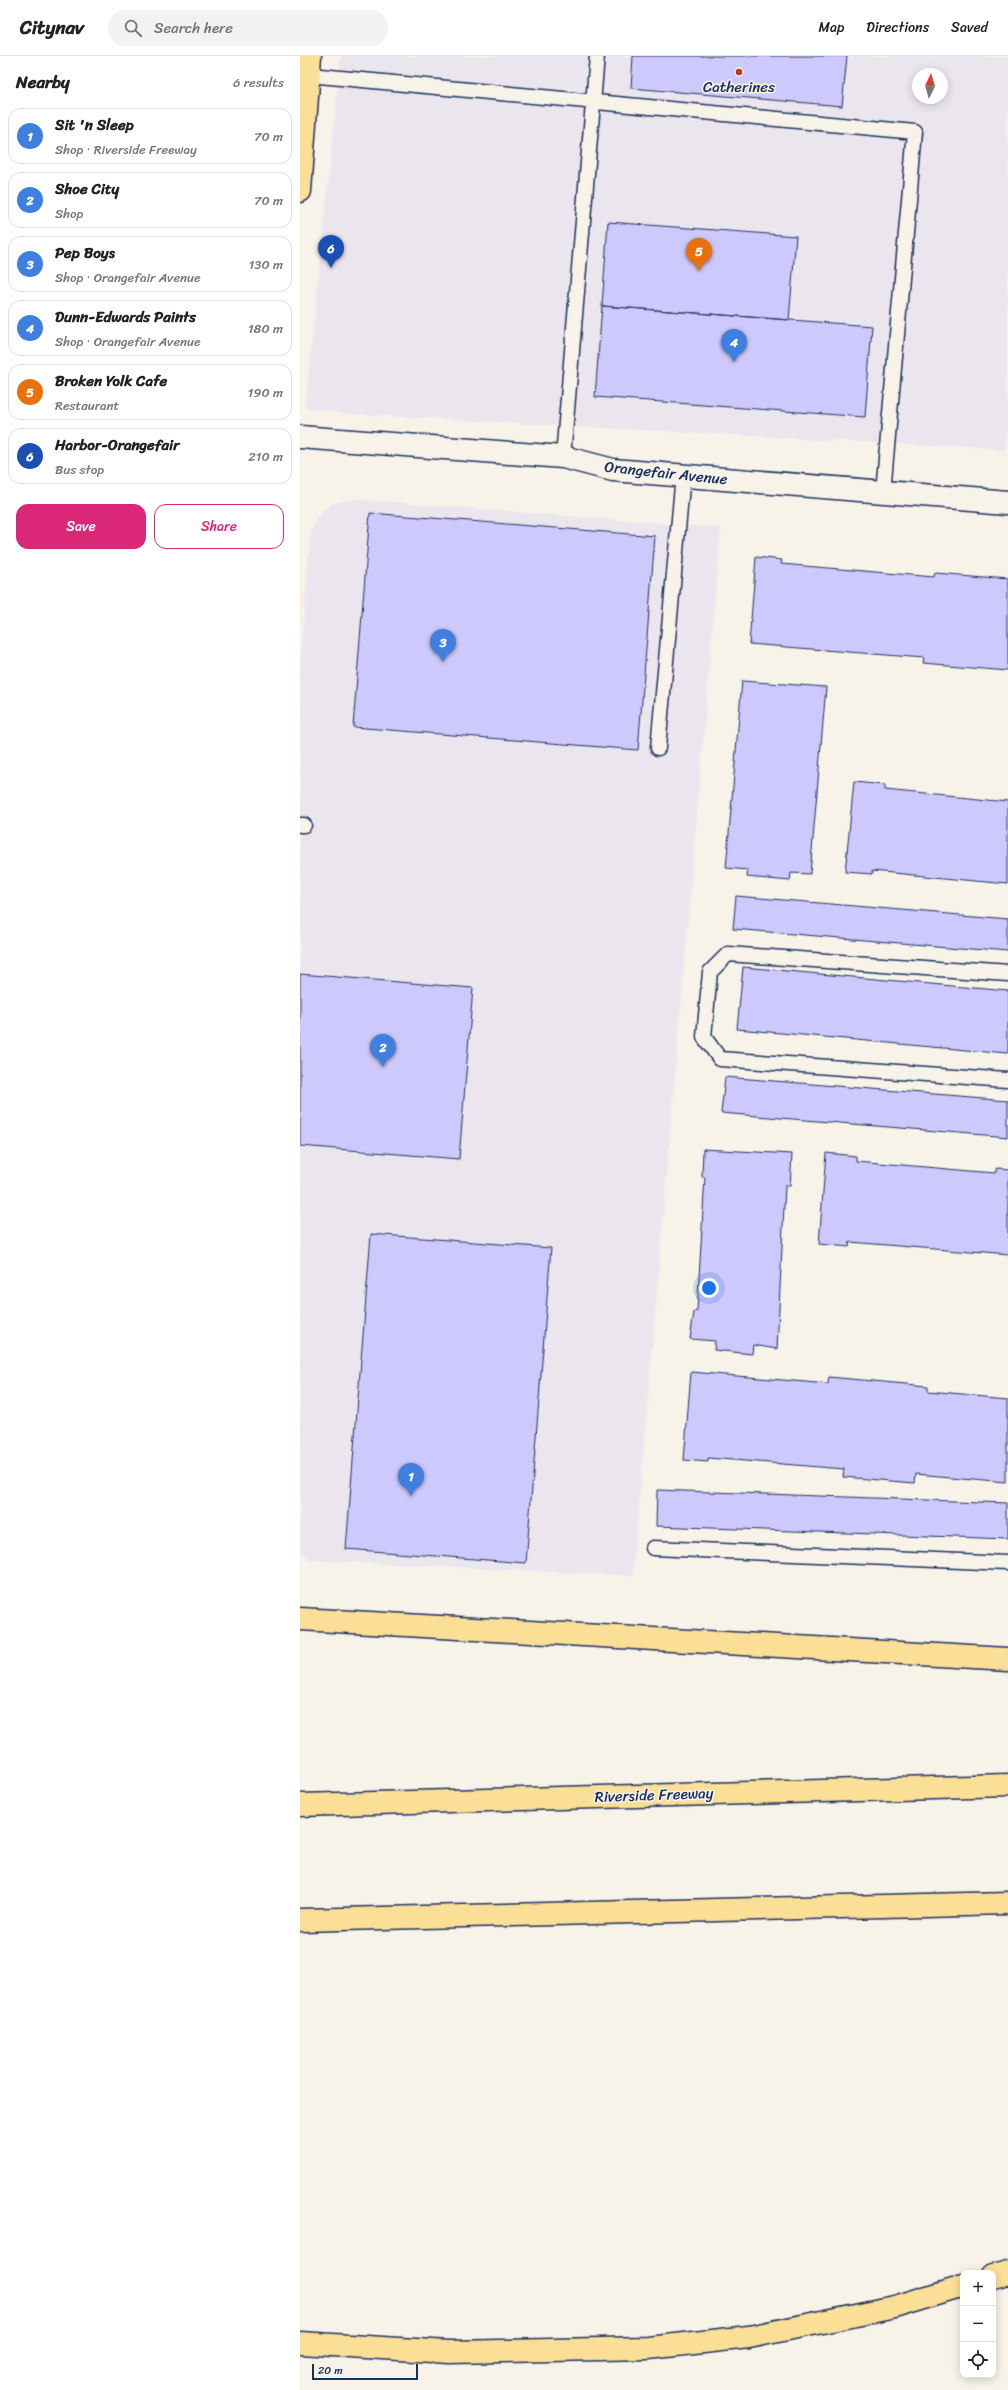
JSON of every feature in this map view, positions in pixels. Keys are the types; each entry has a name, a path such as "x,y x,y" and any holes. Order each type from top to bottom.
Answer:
{"main road":[{"path":"300,191 310,66"},
{"path":"300,1619 1008,1659"},
{"name":"Riverside Freeway","path":"300,1805 1008,1786"},
{"path":"300,1920 1008,1903"},
{"path":"996,2276 1008,2273"},
{"path":"300,2343 449,2352 648,2348 749,2337 895,2307 960,2287"}],"street":[{"name":"Orangefair Avenue","path":"300,437 563,457 613,470 1008,502"}],"lane":[{"path":"563,457 597,56"},
{"path":"310,66 593,103 915,132 883,492"},
{"path":"658,748 683,475"},
{"path":"1008,974 728,954 710,972 704,1037 720,1058 1008,1080"},
{"path":"653,1548 1008,1563"}],"shaded area":[{"path":"341,56 1008,56 1008,408 1004,450 349,414 305,408"},
{"path":"354,499 721,528 633,1576 310,1560 300,1550 300,664 310,538 316,518 332,504"}],"building":[{"name":"Catherines","path":"633,56 847,56 842,106 631,88"},
{"path":"608,222 796,236 789,320 602,306"},
{"path":"602,306 872,326 865,417 595,397"},
{"path":"370,513 655,536 638,750 353,727"},
{"path":"756,557 782,560 781,564 934,577 935,573 1008,579 1008,670 923,663 924,658 749,644"},
{"path":"742,681 826,687 810,874 791,873 790,881 747,877 748,870 726,868"},
{"path":"854,782 885,785 885,790 1008,802 1008,884 872,871 872,874 845,872"},
{"path":"736,896 1008,919 1008,952 733,929"},
{"path":"743,967 1008,991 1008,1054 737,1029"},
{"path":"300,974 473,988 459,1159 300,1146"},
{"path":"725,1077 1008,1100 1008,1137 721,1113"},
{"path":"703,1149 792,1154 790,1186 785,1186 777,1349 753,1345 752,1354 714,1350 715,1341 690,1339 694,1312 697,1311 705,1177 702,1177"},
{"path":"826,1153 856,1156 856,1161 994,1173 995,1169 1008,1170 1008,1255 850,1242 849,1247 819,1244"},
{"path":"371,1234 551,1248 526,1563 346,1549"},
{"path":"691,1372 828,1384 829,1377 928,1386 928,1391 1008,1398 1008,1482 916,1474 915,1483 843,1477 844,1469 708,1458 708,1462 684,1460"},
{"path":"657,1490 1008,1503 1008,1539 656,1526"}],"place":[{"name":"Catherines","path":"739,72"},
{"name":"Harbor-Orangefair","path":"331,268"},
{"name":"Broken Yolk Cafe","path":"699,271"},
{"name":"Dunn-Edwards Paints","path":"734,362"},
{"name":"Pep Boys","path":"443,662"},
{"name":"Shoe City","path":"383,1067"},
{"name":"Sit 'n Sleep","path":"411,1496"}]}
